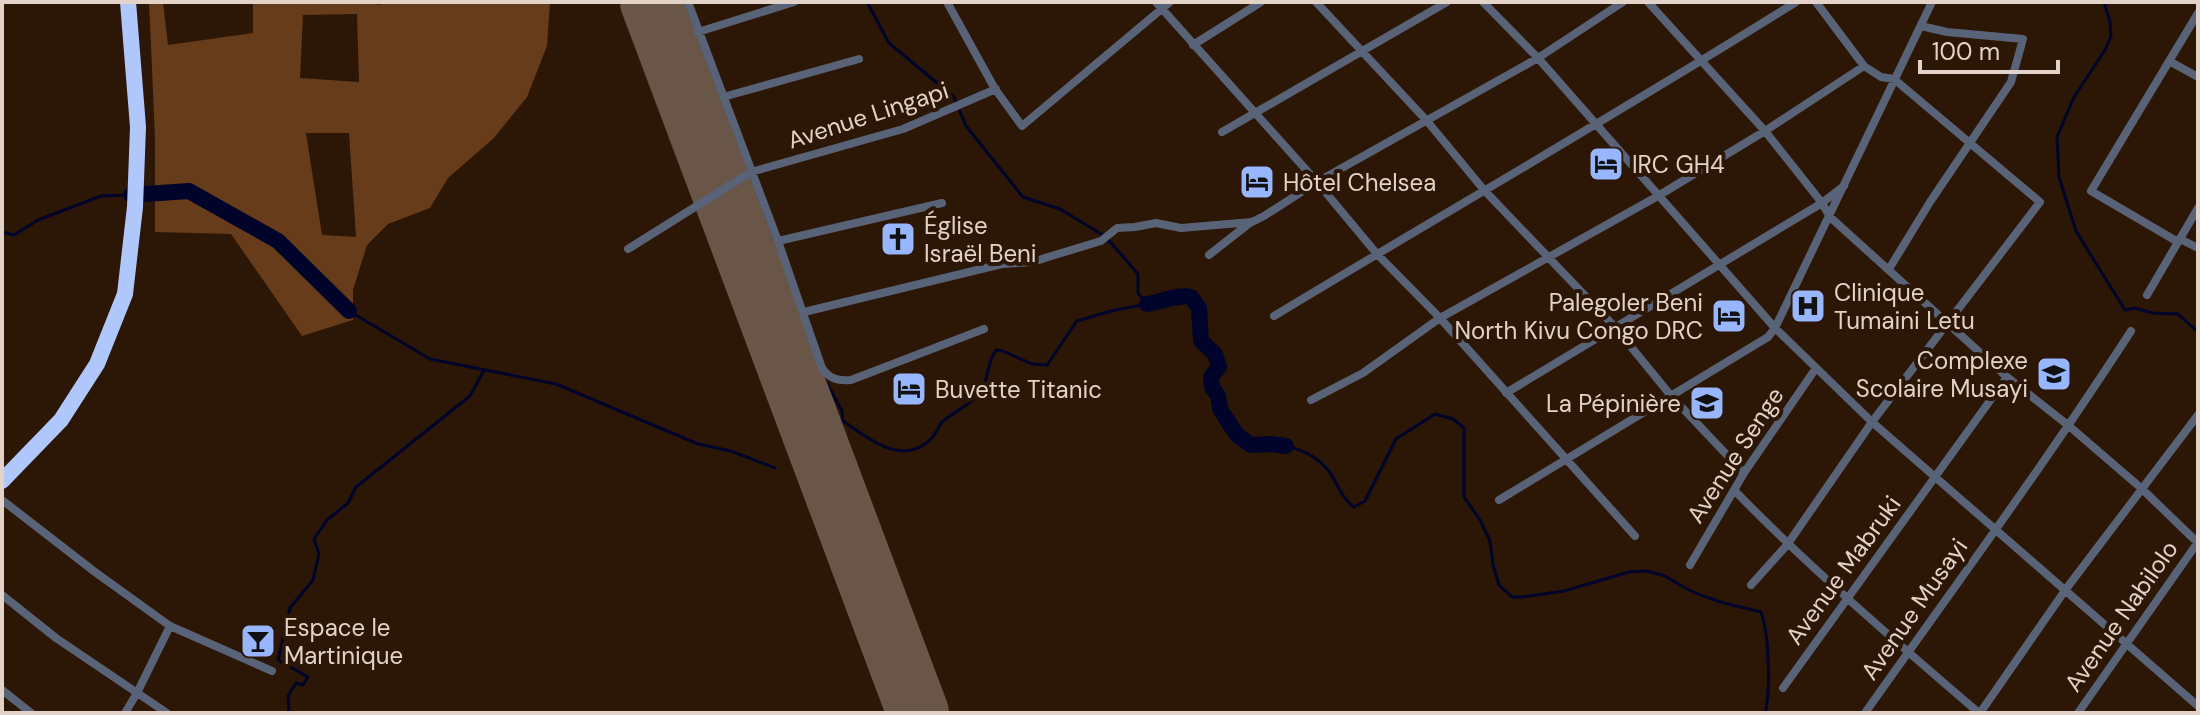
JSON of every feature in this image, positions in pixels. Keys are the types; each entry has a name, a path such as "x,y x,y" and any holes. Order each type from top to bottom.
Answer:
{"highway":[{"path":"2,481 61,420 97,364 125,294 135,207 138,127 128,2"}],"street":[{"path":"688,2 822,368 828,376 833,380 851,380 984,329"},
{"path":"698,32 794,2"},
{"path":"947,2 996,89 1020,125 1024,126 1159,6 1170,2"},
{"path":"1193,45 1261,2"},
{"path":"1316,2 1427,121 1484,190 1614,326 1672,397 1744,473"},
{"path":"1222,132 1447,2"},
{"path":"1483,2 1538,58 1775,328 1872,422 2198,706 2192,713"},
{"path":"1209,255 1252,222 1317,182 1538,58 1623,2"},
{"path":"1648,2 1765,131 1830,217 2007,377 2141,488 2198,543"},
{"path":"1274,316 1796,2"},
{"path":"1751,585 1787,545 1872,422 2040,202 1894,79 1881,77 1864,66 1816,2"},
{"path":"1499,500 1768,337 1830,217 1932,2"},
{"path":"1159,6 1317,182 1377,254 1440,318 1635,536"},
{"path":"2198,13 2091,191 2179,241 2198,248"},
{"path":"1889,269 2011,82 2023,39 1947,32 1921,26"},
{"path":"723,97 859,59"},
{"path":"2169,61 2198,77"},
{"path":"1311,400 1363,373 1440,318 1658,196 1864,66"},
{"name":"Avenue Lingapi","path":"628,249 751,172 903,129 996,89"},
{"path":"1506,393 1822,203 1844,186"},
{"path":"778,241 942,203"},
{"path":"2147,295 2198,208"},
{"path":"804,312 1002,264 1033,262 1101,241 1117,228 1156,223 1181,228 1252,222"},
{"name":"Avenue Musayi","path":"1865,713 2069,426 2131,331"},
{"name":"Avenue Senge","path":"1690,565 1744,473 1816,368"},
{"name":"Avenue Mabruki","path":"1783,688 2007,377"},
{"path":"1734,490 1787,545 1847,600 1980,713 2066,589 2198,415"},
{"path":"2,500 170,626 272,671"},
{"name":"Avenue Nabilolo","path":"2078,713 2198,543"},
{"path":"2,595 56,638 167,713"},
{"path":"125,713 170,626"},
{"path":"2,690 31,713"}],"shaded area":[{"path":"149,2 163,2 168,45 253,33 253,2 377,2 377,5 391,2 550,2 547,46 527,97 494,138 448,178 430,208 388,224 367,245 353,290 353,320 302,336 231,234 155,232 155,137","holes":["357,14 359,82 300,78 303,15","306,133 349,133 356,237 322,235"]}],"waterway":[{"path":"683,2 800,317"},
{"path":"819,369 842,411 843,421 887,448 910,451 932,438 942,422 977,396 984,386 996,350 1032,364 1047,365 1077,321 1147,304 1138,293 1138,274 1106,237 1060,209 1023,197 966,126 954,97 889,43 867,2"},
{"path":"2104,2 2111,36 2074,97 2057,137 2059,177 2076,231 2125,310 2134,308 2178,314 2198,332"},
{"path":"131,195 189,191 278,241 349,311"},
{"path":"2,232 14,235 38,220 101,196 130,195"},
{"path":"1147,304 1174,297 1191,297 1199,308 1201,341 1215,354 1219,367 1211,377 1220,409 1237,435 1251,445 1286,446"},
{"path":"349,311 430,359 556,384 698,444 731,451 775,468"},
{"path":"287,713 288,696 296,683 303,685 308,677 278,660 290,608 313,580 319,554 314,539 327,520 348,503 356,487 470,396 484,370"},
{"path":"1286,446 1305,452 1322,463 1343,496 1354,507 1365,501 1396,439 1435,414 1453,419 1464,428 1464,497 1490,541 1499,585 1512,597 1523,597 1564,591 1629,572 1647,571 1665,576 1703,596 1761,612 1768,662 1765,713"}],"runway":[{"path":"651,2 918,713"}],"place":[{"name":"IRC GH4","path":"1606,164"},
{"name":"Hôtel Chelsea","path":"1257,182"},
{"name":"Église Israël Beni","path":"898,239"},
{"name":"Clinique Tumaini Letu","path":"1808,306"},
{"name":"Palegoler Beni North Kivu Congo DRC","path":"1729,316"},
{"name":"Complexe Scolaire Musayi","path":"2054,374"},
{"name":"Buvette Titanic","path":"909,389"},
{"name":"La Pépinière","path":"1707,403"},
{"name":"Espace le Martinique","path":"258,641"}]}
